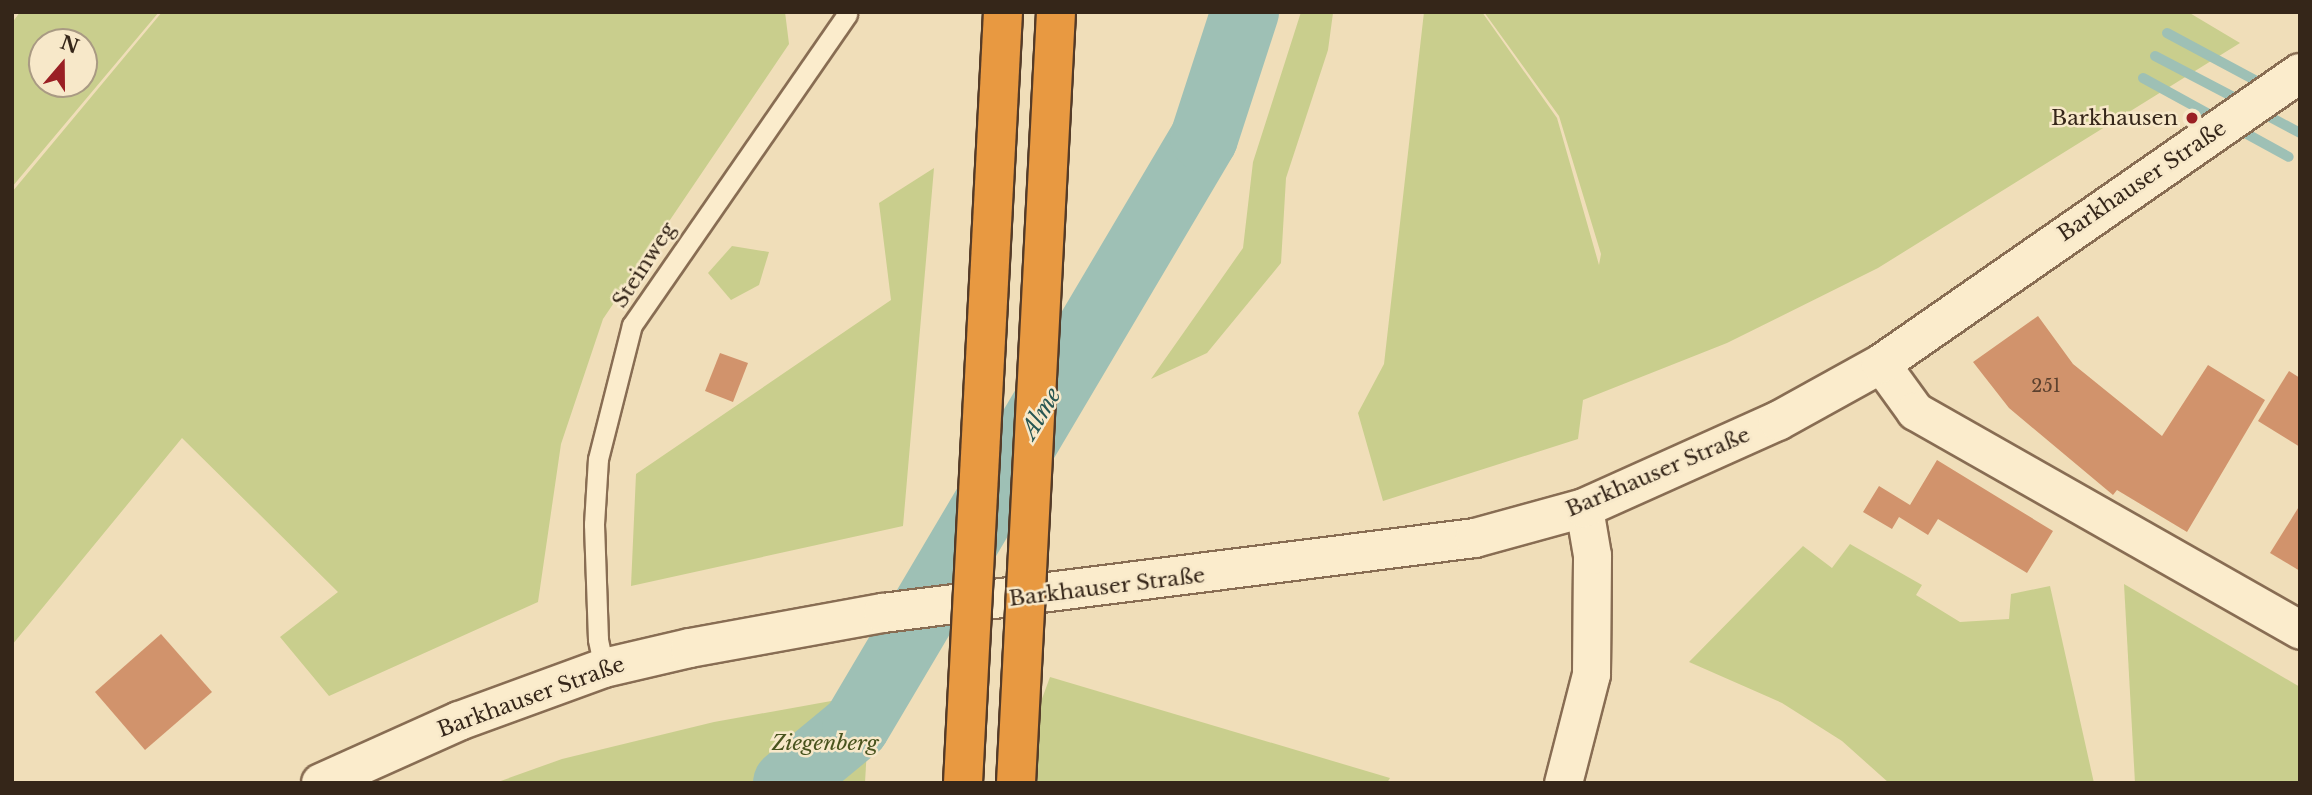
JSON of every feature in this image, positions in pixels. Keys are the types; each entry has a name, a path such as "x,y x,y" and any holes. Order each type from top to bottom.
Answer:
{"highway":[{"path":"963,783 1003,12"},
{"path":"1016,783 1056,12"}],"street":[{"name":"Barkhauser Straße","path":"321,783 459,721 604,668 883,613 1199,577 1475,538 1584,508 1778,421 1881,363 2300,73"},
{"path":"1881,363 1914,411 2300,630"},
{"path":"1563,783 1591,674 1592,555 1584,508"}],"lane":[{"name":"Steinweg","path":"604,668 595,562 598,458 632,325 846,15"}],"green space":[{"path":"20,12 159,12 98,85 98,28 28,28 28,98 87,98 12,187 12,23"},
{"path":"162,12 785,12 789,44 603,319 561,444 538,602 329,696 280,637 338,592 182,438 12,645 12,192 90,98 98,98 98,89"},
{"path":"1301,12 1333,13 1328,50 1286,178 1281,263 1207,353 1151,379 1243,248 1253,162"},
{"path":"1424,12 1482,12 1557,118 1599,265 1601,254 1559,116 1484,12 2188,12 2240,43 1878,268 1727,343 1583,400 1578,439 1383,501 1358,413 1384,364"},
{"path":"934,168 903,526 631,586 636,474 891,300 879,203"},
{"path":"732,246 769,252 759,285 731,300 708,273"},
{"path":"1850,544 1922,585 1916,595 1960,622 2009,619 2011,594 2050,586 2094,783 1889,783 1842,741 1782,703 1689,662 1803,546 1832,568"},
{"path":"2124,584 2300,687 2300,783 2135,783"},
{"path":"1050,677 1390,778 1387,783 1011,783"},
{"name":"Ziegenberg","path":"870,694 865,783 495,783 562,759 714,722"}],"building":[{"path":"2038,316 2073,364 2162,436 2208,365 2265,400 2187,532 2117,490 2113,495 2009,408 1973,362"},
{"path":"720,353 748,363 733,402 705,391"},
{"path":"2289,371 2300,378 2300,447 2258,421"},
{"path":"1937,460 2053,531 2027,573 1938,519 1928,535 1899,517 1892,529 1863,512 1879,486 1910,505"},
{"path":"2300,505 2300,571 2270,553"},
{"path":"161,634 212,692 145,750 95,692"}],"waterway":[{"name":"Alme","path":"787,783 856,726 1204,138 1245,12"},
{"path":"2167,33 2266,86"},
{"path":"2155,56 2245,103"},
{"path":"2143,78 2218,119"},
{"path":"2259,111 2300,133"},
{"path":"2236,128 2289,157"}],"place":[{"name":"Barkhausen","path":"2192,118"}]}
